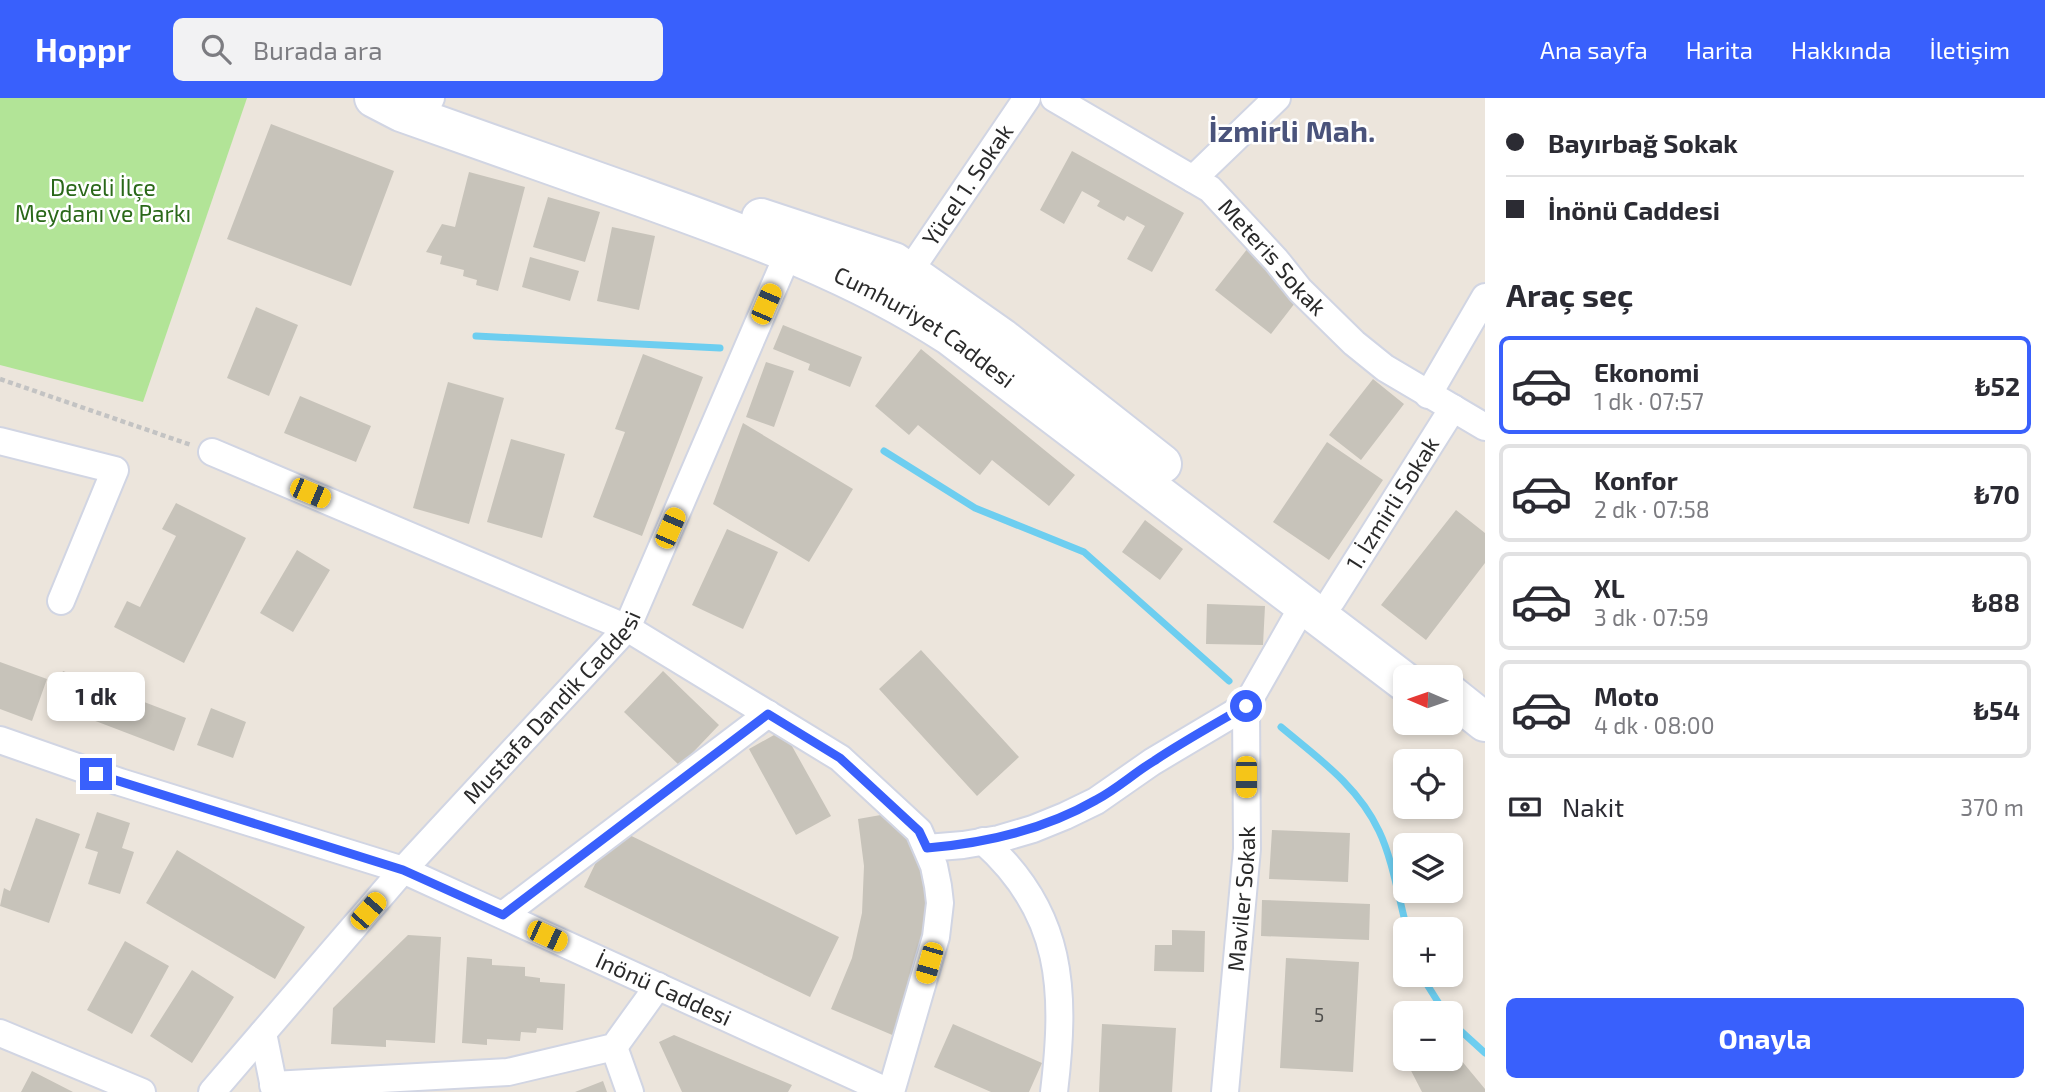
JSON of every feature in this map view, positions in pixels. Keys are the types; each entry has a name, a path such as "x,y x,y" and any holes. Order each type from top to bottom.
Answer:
{"main road":[{"name":"Cumhuriyet Caddesi","path":"374,98 401,112 704,219 867,288 950,336 1318,602 1411,665"},
{"name":"Cumhuriyet Caddesi","path":"429,99 555,151 894,262 1002,338 1318,602 1393,671"},
{"path":"1463,705 1485,722"},
{"path":"1463,727 1485,744"}],"street":[{"name":"Yücel 1. Sokak","path":"909,272 1027,98"},
{"name":"Meteris Sokak","path":"1054,98 1210,189 1326,317 1385,368 1485,428"},
{"path":"1193,179 1277,98"},
{"name":"Mustafa Dandik Caddesi","path":"212,1092 403,870 627,628 788,254"},
{"path":"1428,395 1485,297"},
{"name":"1. İzmirli Sokak","path":"1246,706 1453,408"},
{"path":"0,441 115,470 61,601"},
{"path":"212,452 627,628 840,758 919,831 938,886 938,929 890,1092"},
{"path":"927,848 983,841 1033,829 1096,801 1152,762 1246,706"},
{"name":"Maviler Sokak","path":"1225,1092 1247,849 1246,706"},
{"path":"503,915 768,714"},
{"name":"İnönü Caddesi","path":"0,740 120,782 403,870 890,1092"},
{"path":"983,841 1016,873 1029,891 1048,932 1054,954 1058,990 1058,1061 1054,1092"},
{"path":"263,1033 274,1088 404,1085 508,1072 614,1047 658,986"},
{"path":"0,1033 142,1092"},
{"path":"614,1047 630,1092"}],"path":[{"path":"0,379 212,452"}],"green space":[{"name":"Develi İlçe Meydanı ve Parkı","path":"0,98 247,98 143,402 0,365"}],"building":[{"path":"271,124 394,171 351,286 227,239"},
{"path":"1072,151 1184,213 1152,272 1127,259 1145,226 1127,216 1124,221 1097,206 1100,201 1082,191 1064,224 1040,210"},
{"path":"469,172 525,187 498,291 476,285 477,280 463,276 464,270 440,264 442,256 426,252 442,224 455,227"},
{"path":"548,197 600,212 585,262 533,247"},
{"path":"612,227 655,236 639,310 597,301"},
{"path":"1248,248 1282,275 1295,303 1271,334 1215,290"},
{"path":"530,257 579,271 570,301 522,287"},
{"path":"256,307 298,325 269,396 227,378"},
{"path":"783,325 862,357 850,387 808,370 810,364 773,349"},
{"path":"921,349 1075,475 1049,506 992,460 980,475 918,425 909,435 875,406"},
{"path":"643,354 703,377 642,536 593,517 625,432 615,429"},
{"path":"766,362 794,371 774,427 746,417"},
{"path":"1373,379 1404,404 1361,460 1329,435"},
{"path":"448,382 504,398 469,524 413,508"},
{"path":"300,396 371,426 356,462 284,433"},
{"path":"743,423 853,489 809,562 713,504"},
{"path":"511,439 565,454 542,538 487,522"},
{"path":"1327,442 1383,480 1329,560 1273,522"},
{"path":"176,503 246,538 184,663 114,627 127,601 140,607 176,536 162,529"},
{"path":"1456,510 1485,533 1485,563 1426,640 1381,605"},
{"path":"1145,520 1183,549 1160,580 1122,552"},
{"path":"727,529 778,552 743,629 692,605"},
{"path":"297,550 330,570 293,632 260,613"},
{"path":"1207,604 1265,606 1263,645 1206,644"},
{"path":"921,650 1019,757 977,796 879,689"},
{"path":"0,662 47,679 32,721 0,709"},
{"path":"63,671 186,718 174,751 51,704"},
{"path":"663,671 719,725 680,766 624,712"},
{"path":"211,708 246,722 233,758 197,745"},
{"path":"783,730 831,816 796,835 749,749"},
{"path":"97,812 130,823 122,848 134,852 120,894 88,884 98,852 85,848"},
{"path":"892,813 917,853 925,876 931,921 897,1037 831,1009 852,958 862,913 864,866 858,819"},
{"path":"36,818 80,834 49,923 0,906 4,888 10,891"},
{"path":"613,827 839,937 810,997 584,887"},
{"path":"1272,830 1350,833 1348,882 1269,879"},
{"path":"177,850 305,927 275,979 146,903"},
{"path":"1262,900 1370,904 1369,940 1261,936"},
{"path":"1172,930 1205,931 1204,972 1154,971 1155,945 1172,945"},
{"path":"408,935 441,937 435,1043 386,1040 386,1047 331,1044 333,1008"},
{"path":"125,941 169,966 132,1034 87,1010"},
{"path":"467,957 492,959 492,965 525,967 525,976 540,978 540,982 565,984 563,1030 537,1028 536,1033 521,1032 520,1041 487,1039 487,1045 462,1043"},
{"path":"1286,958 1359,962 1353,1072 1280,1068"},
{"path":"192,970 234,997 192,1063 150,1036"},
{"path":"953,1024 1042,1063 1029,1092 991,1092 934,1067"},
{"path":"1102,1024 1176,1028 1172,1092 1099,1092"},
{"path":"674,1035 792,1085 788,1092 682,1092 659,1042"},
{"path":"1463,1062 1485,1089 1485,1092 1422,1092 1411,1071 1463,1071"},
{"path":"32,1071 73,1092 21,1092"},
{"path":"603,1081 607,1092 575,1092"}],"waterway":[{"path":"476,336 720,348"},
{"path":"884,451 975,508 1084,552 1229,681"},
{"path":"1281,727 1349,786 1370,815 1388,853 1404,917"},
{"path":"1429,987 1437,1001"},
{"path":"1463,1033 1485,1053"}],"district":[{"name":"İzmirli Mah.","path":"1292,132"}],"route":[{"path":"96,774 403,870 503,915 768,714 840,758 919,831 927,848 999,839 1065,816 1096,801 1152,762 1246,706"}]}
